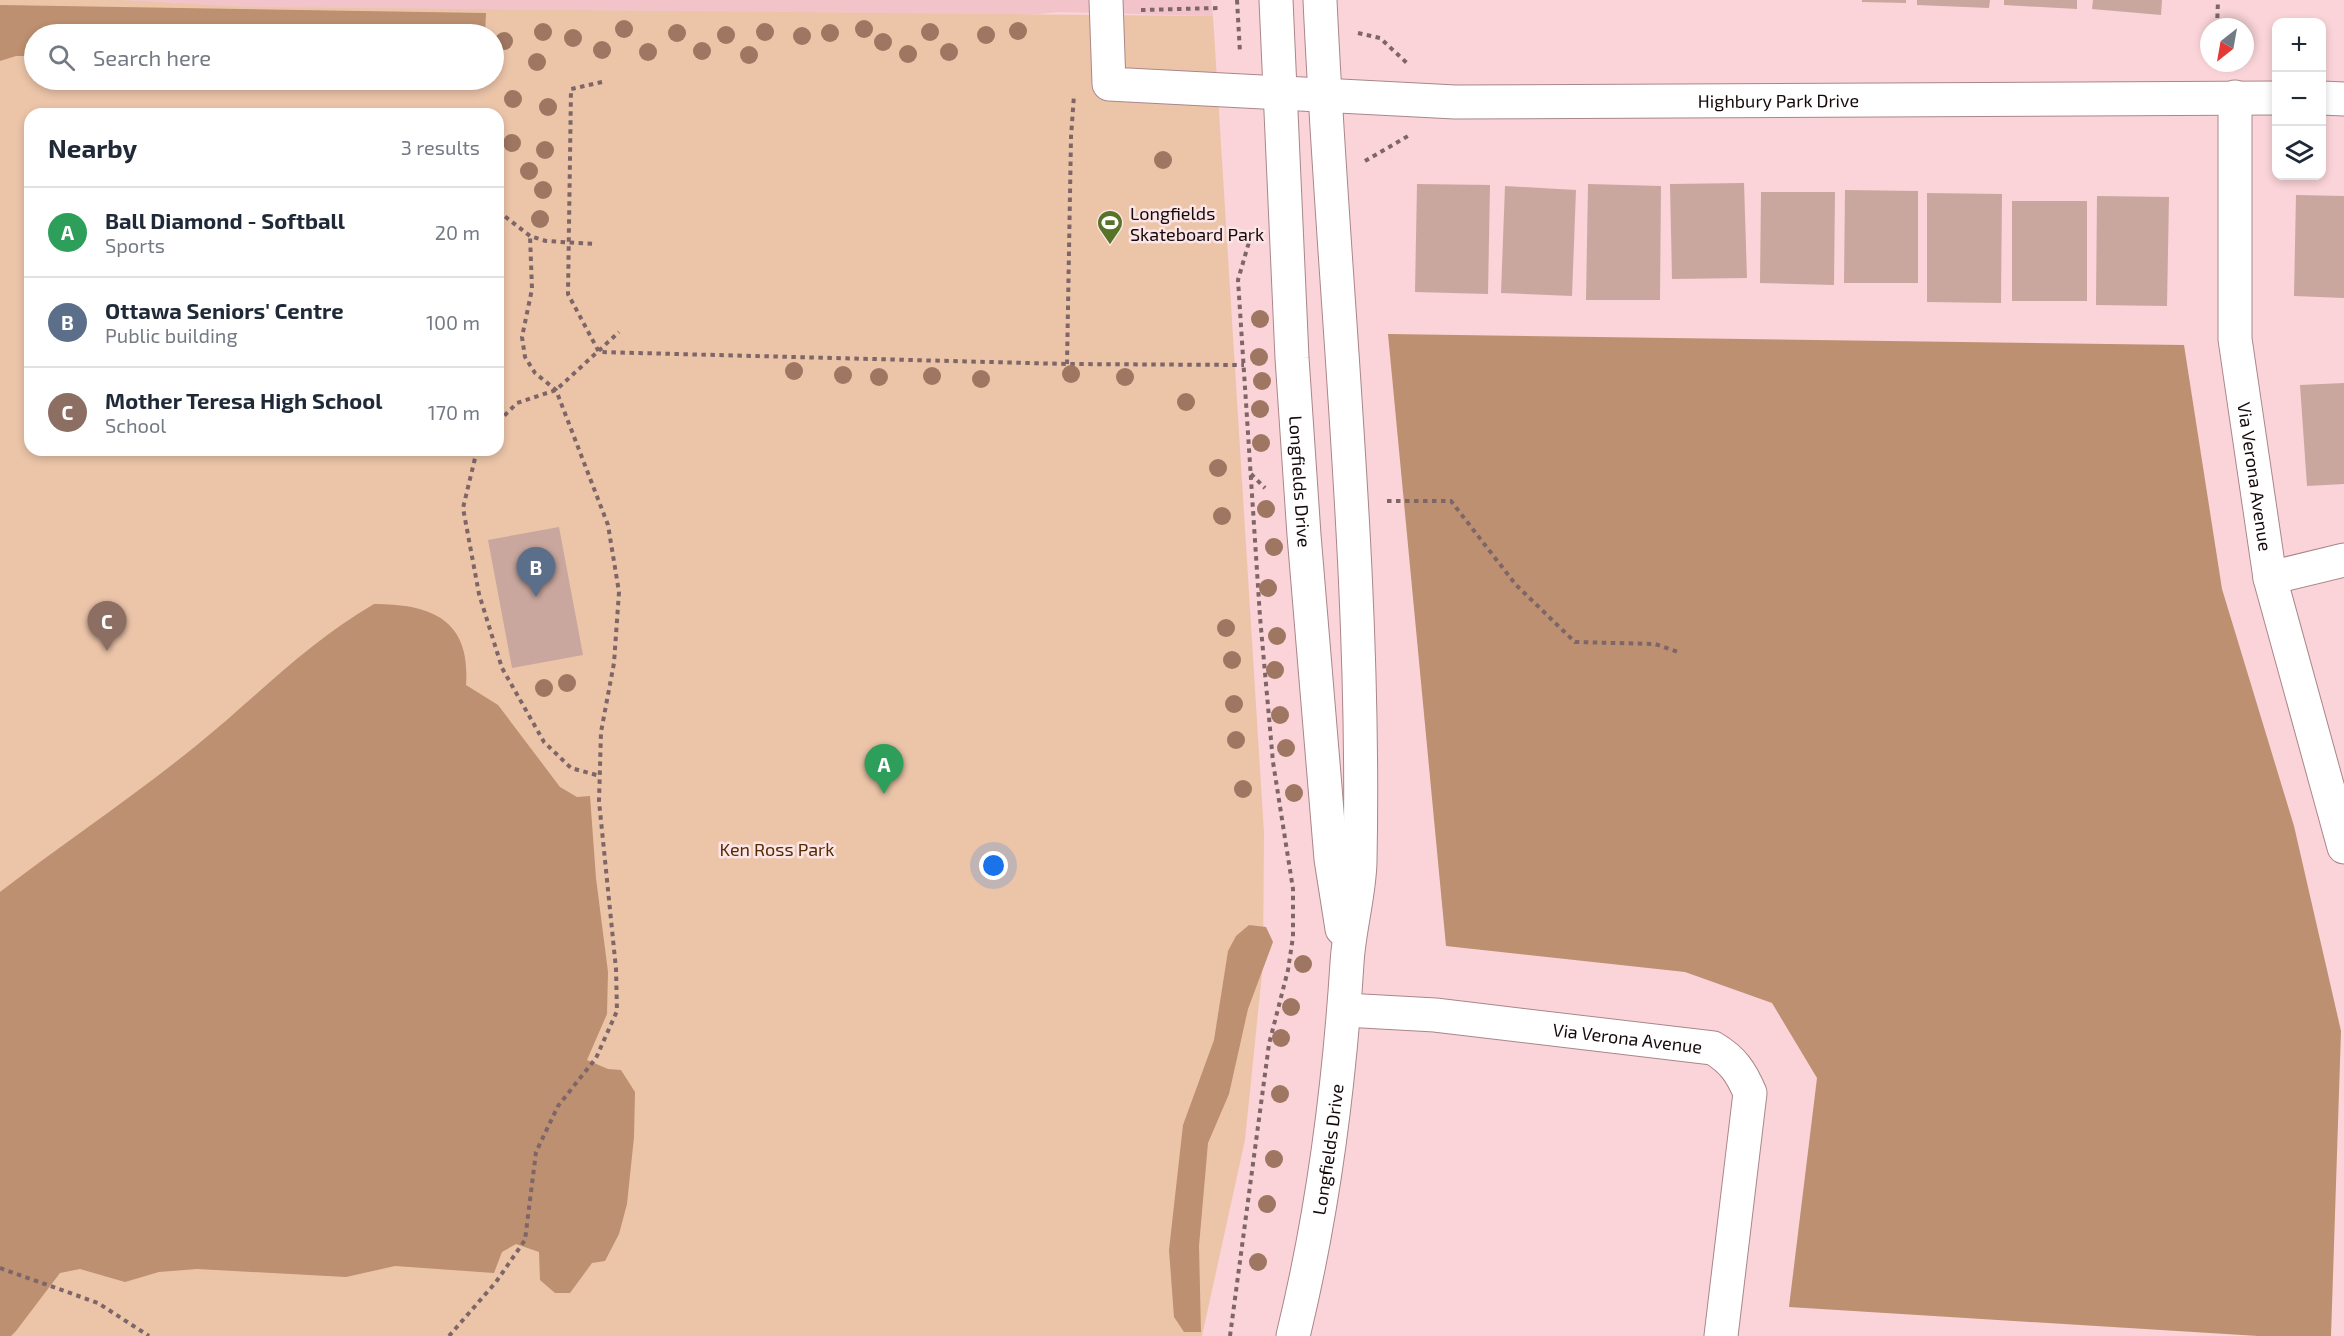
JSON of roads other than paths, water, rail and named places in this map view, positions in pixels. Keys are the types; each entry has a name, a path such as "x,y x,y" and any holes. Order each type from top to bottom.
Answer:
{"street":[{"name":"Highbury Park Drive","path":"1106,0 1109,84 1442,101 2272,98"},
{"name":"Longfields Drive","path":"1276,0 1292,346 1304,535 1331,859 1347,960"},
{"name":"Longfields Drive","path":"1293,1336 1330,1146 1345,1010 1347,960 1360,865 1358,647 1320,0"},
{"name":"Via Verona Avenue","path":"2235,97 2235,339 2270,578 2344,846"},
{"path":"2326,98 2344,99"},
{"path":"2270,578 2344,560"},
{"name":"Via Verona Avenue","path":"1345,1010 1435,1015 1702,1046 1713,1048 1730,1058 1742,1073 1750,1093 1721,1336"}],"place":[{"name":"Longfields Skateboard Park","path":"1110,246"},
{"name":"Ottawa Seniors' Centre","path":"536,597"},
{"name":"Mother Teresa High School","path":"107,651"},
{"name":"Ball Diamond - Softball","path":"884,794"}],"park label":[{"name":"Ken Ross Park","path":"777,849"}]}
